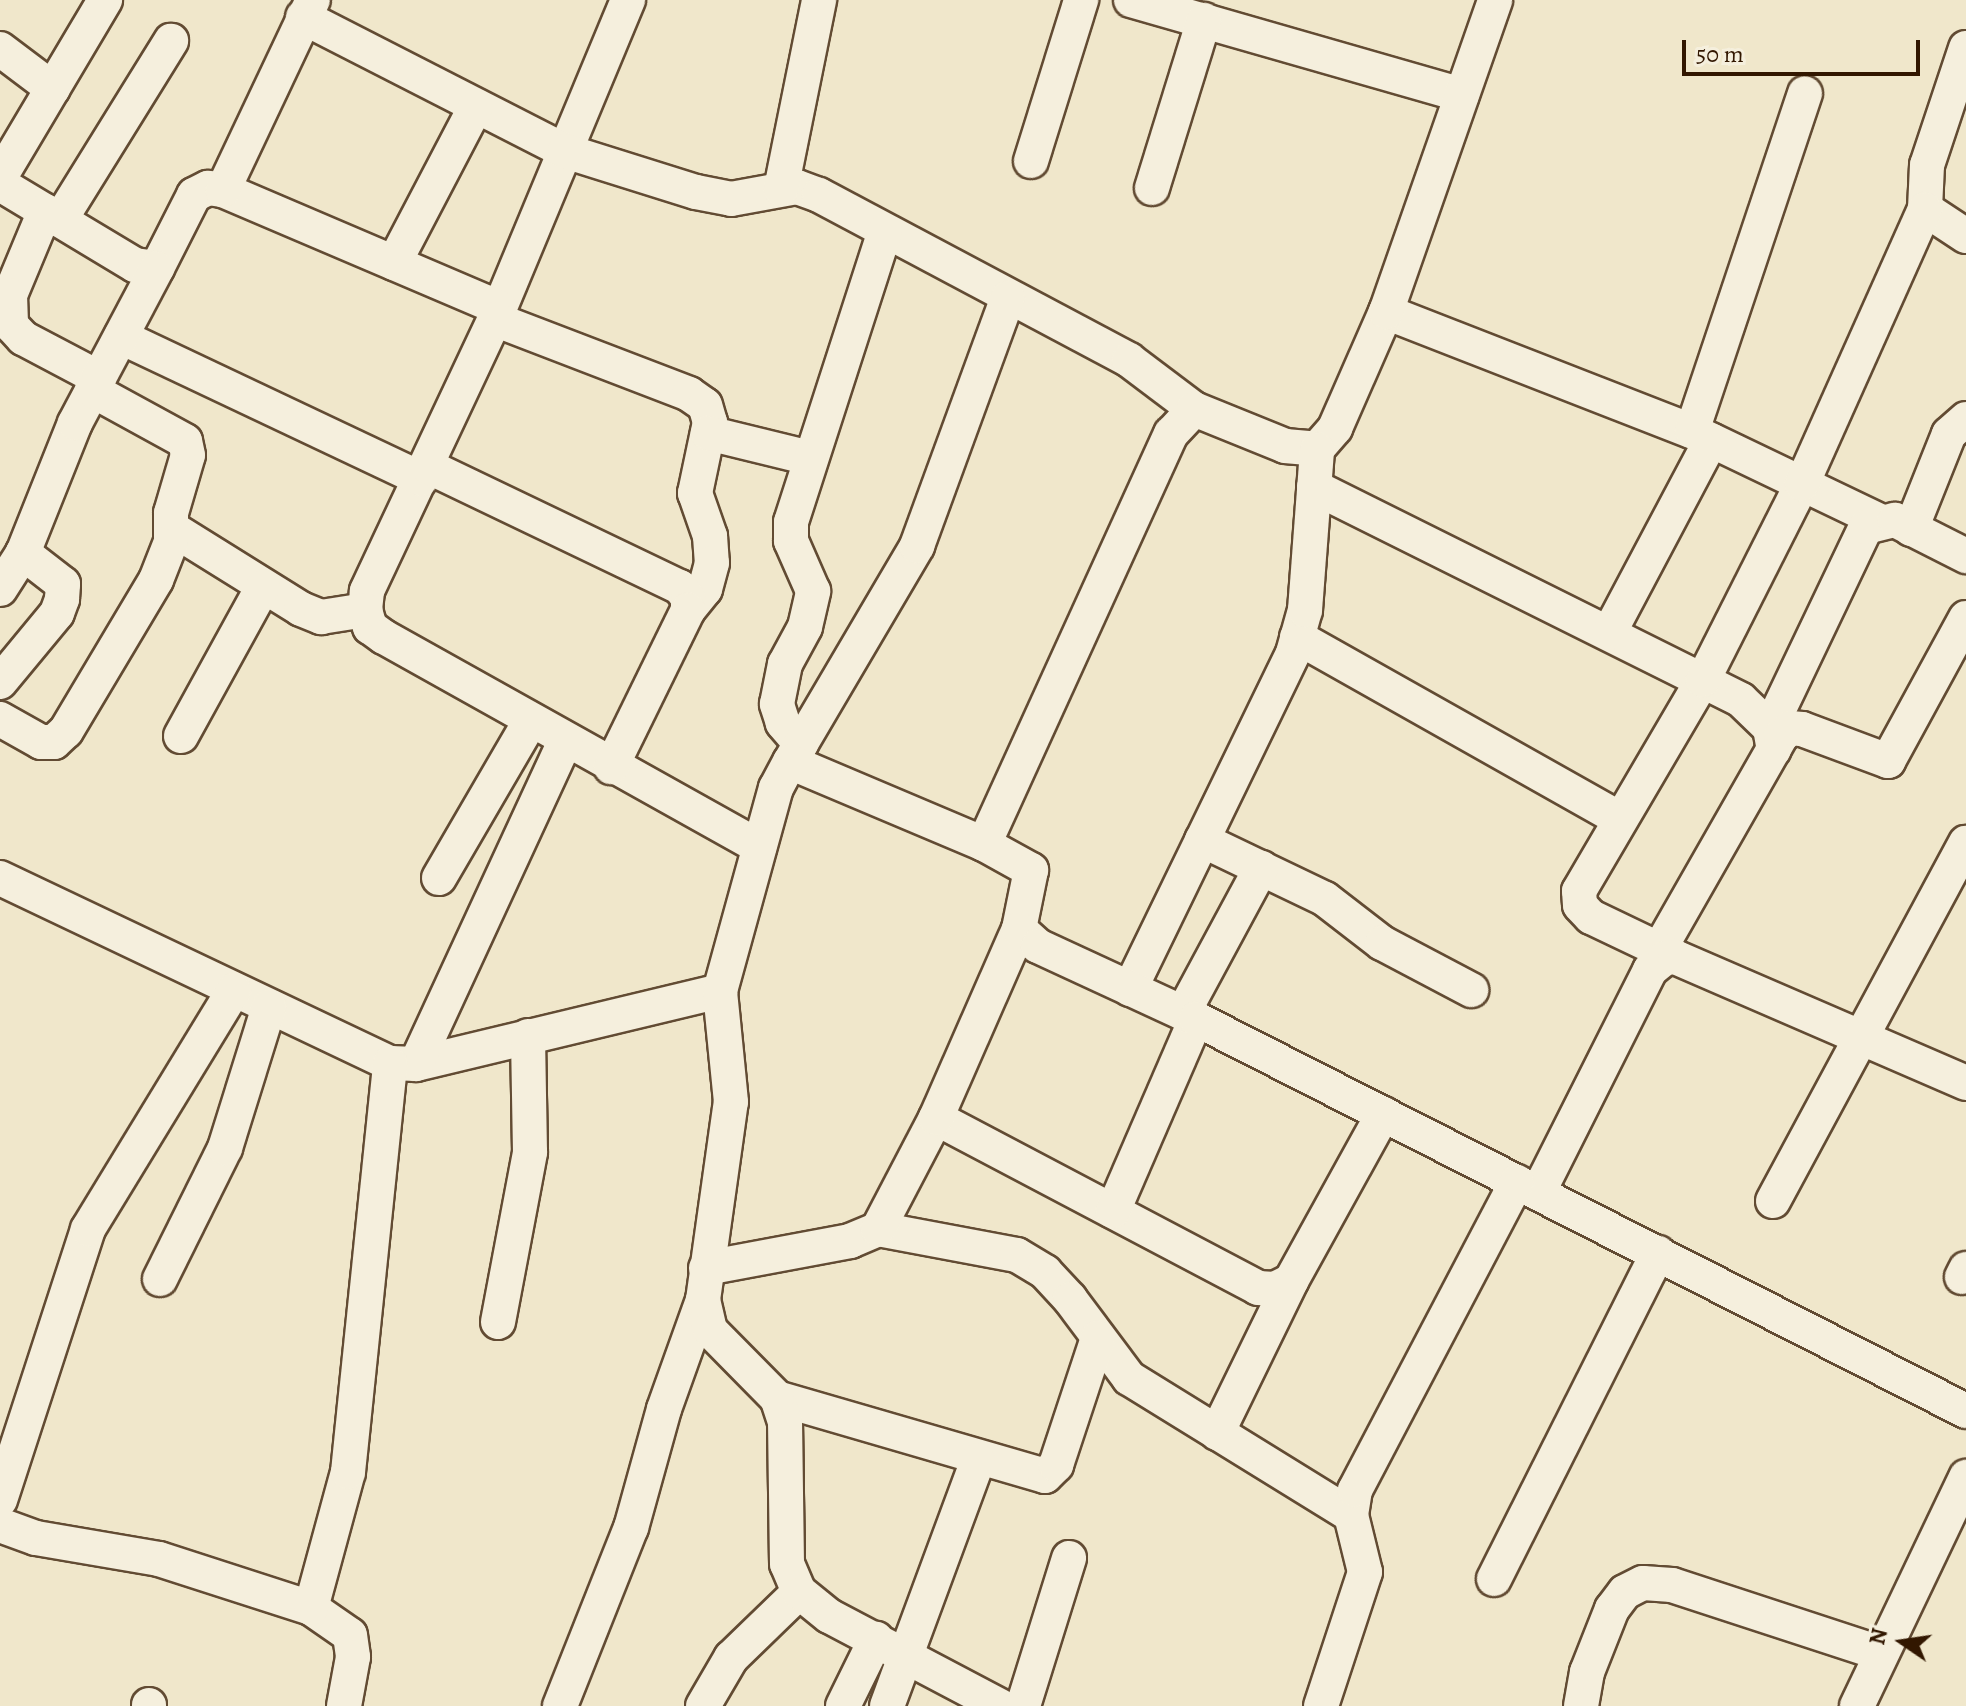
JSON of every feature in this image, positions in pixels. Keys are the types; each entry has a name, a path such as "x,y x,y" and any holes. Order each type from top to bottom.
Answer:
{"street":[{"path":"0,177 105,0"},
{"path":"781,189 819,0"},
{"path":"1031,161 1081,0"},
{"path":"1131,0 1462,95"},
{"path":"1130,989 1297,637 1305,610 1317,449 1335,428 1386,312 1495,0"},
{"path":"618,4 565,151 497,314 367,591 365,610 370,627 384,637 611,767 759,847"},
{"path":"223,190 308,9 476,106 565,151 696,192 731,199 797,187 819,195 1129,360 1194,409 1285,446 1317,449"},
{"path":"1152,188 1204,20"},
{"path":"0,719 41,742 54,742 66,731 166,561 188,455 185,441 23,338 11,325 10,295 52,216 171,41"},
{"path":"1966,48 1927,165 1925,209 1802,484 1703,680 1585,876 1580,905 1591,917 1667,953 1966,1083"},
{"path":"0,49 53,89"},
{"path":"1609,633 1701,436 1805,93"},
{"path":"394,263 476,106"},
{"path":"0,184 135,265 157,268"},
{"path":"0,589 23,553 58,458 194,195 208,188 223,190 394,263 497,314 689,394 705,405 708,433 695,493 710,536 712,563 705,589 688,610 611,767"},
{"path":"1925,209 1966,236"},
{"path":"878,1229 936,1118 1019,929 1031,870 796,753 777,704 785,664 811,609 808,574 791,541 791,522 885,231"},
{"path":"560,1706 631,1528 664,1409 705,1284 731,1102 720,991 776,788 917,546 1008,298"},
{"path":"1386,312 1701,436 1878,520 1911,529 1966,556"},
{"path":"121,337 680,587 688,598 688,610"},
{"path":"984,844 1153,465 1194,409"},
{"path":"1911,529 1949,434 1966,419"},
{"path":"708,433 810,458"},
{"path":"1314,487 1703,680 1760,714 1772,739"},
{"path":"1321,1706 1365,1572 1351,1515 1355,1490 1369,1460 1650,970 1667,953 1772,739 1857,542 1866,527 1878,520"},
{"path":"171,528 263,587 321,617 365,610"},
{"path":"0,682 57,613 62,599 63,584 23,553"},
{"path":"181,736 263,587"},
{"path":"1772,739 1790,728 1888,761 1966,618"},
{"path":"1297,637 1620,819"},
{"path":"439,878 531,720"},
{"path":"311,1608 348,1472 403,1064 566,740"},
{"path":"1202,840 1325,899 1382,943 1471,990"},
{"path":"1773,1201 1966,843"},
{"path":"1113,1211 1190,1016 1261,868"},
{"path":"0,878 269,1007 403,1064 720,991"},
{"path":"1019,929 1038,946 1190,1016 1966,1411"},
{"path":"0,1500 88,1229 234,990"},
{"path":"160,1279 230,1138 269,1007"},
{"path":"498,1322 530,1152 528,1036"},
{"path":"1217,1433 1291,1281 1383,1114"},
{"path":"936,1118 1258,1288 1275,1289 1291,1281"},
{"path":"705,1284 850,1241 878,1229 1017,1255 1045,1272 1129,1378 1351,1515"},
{"path":"1494,1579 1658,1253"},
{"path":"705,1284 710,1330 777,1398 978,1460 1045,1476 1056,1465 1098,1338"},
{"path":"777,1398 788,1446 787,1564 799,1592 829,1616 909,1656 982,1702"},
{"path":"887,1706 909,1656 978,1460"},
{"path":"1864,1704 1880,1653 1966,1477"},
{"path":"0,1525 36,1538 159,1559 311,1608 350,1635 353,1657 344,1706"},
{"path":"1023,1706 1069,1558"},
{"path":"1581,1706 1587,1672 1612,1609 1625,1592 1643,1583 1672,1585 1880,1653"},
{"path":"703,1706 731,1658 799,1592"},
{"path":"843,1706 876,1639"}]}
